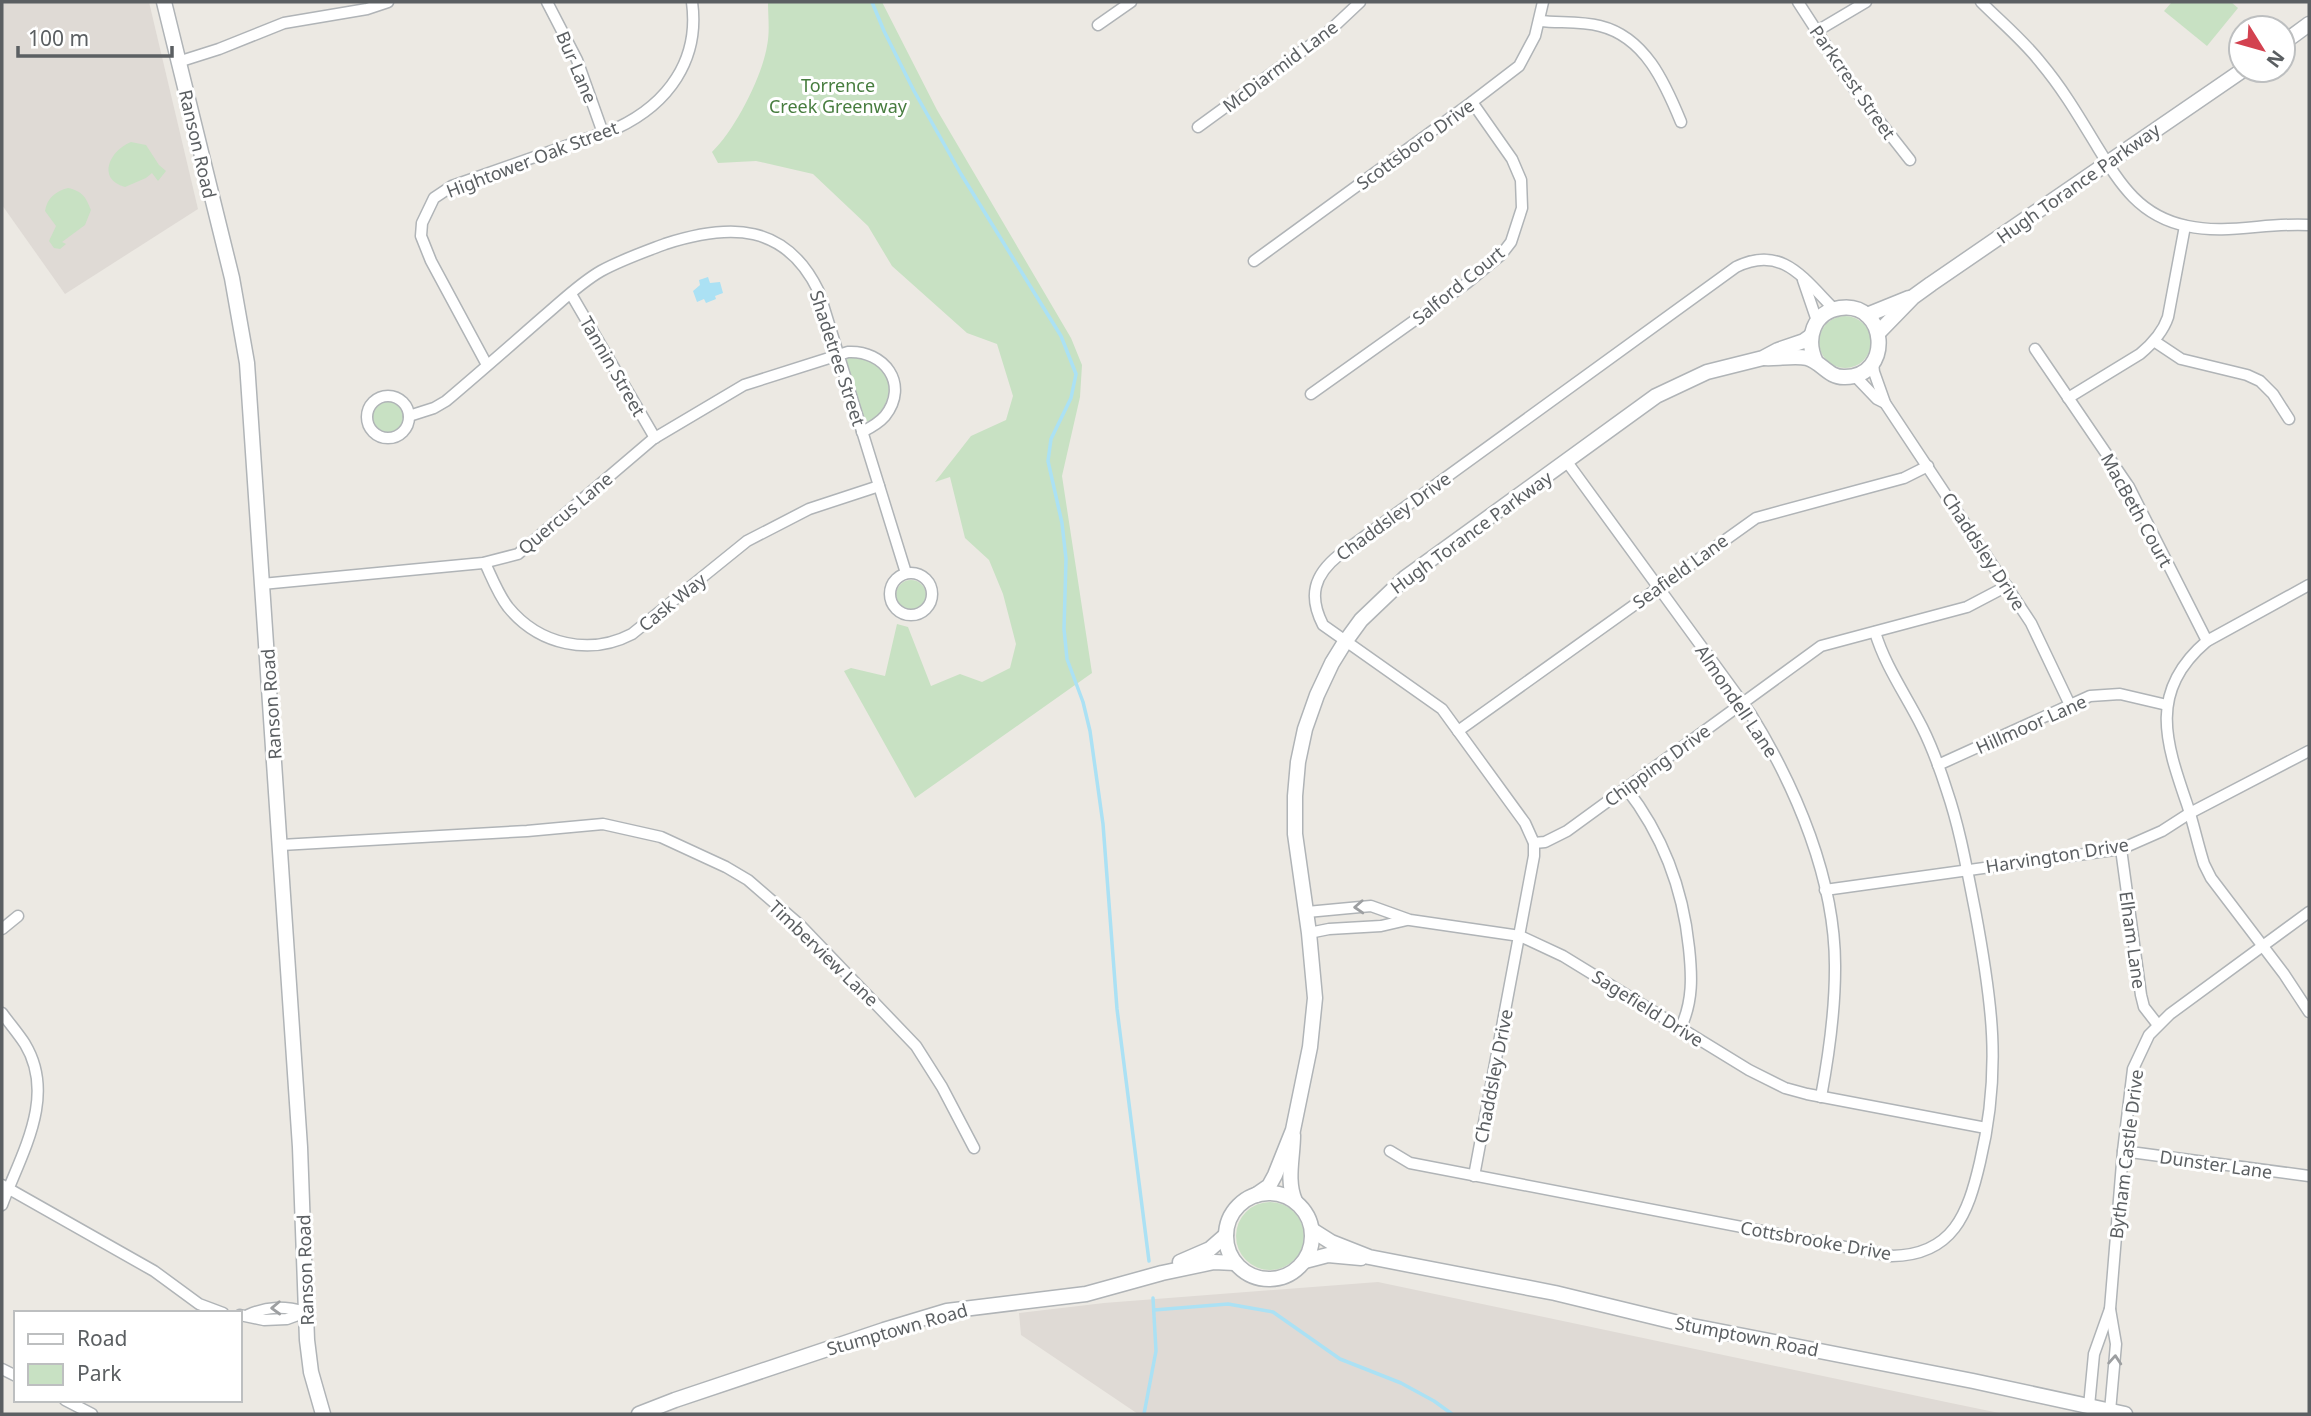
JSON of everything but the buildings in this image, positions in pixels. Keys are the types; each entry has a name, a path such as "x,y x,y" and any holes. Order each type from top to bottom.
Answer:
{"street":[{"name":"Ranson Road","path":"164,2 232,278 242,330 251,420 281,845 301,1160 306,1312 311,1372 323,1414"},
{"path":"178,62 284,23 367,9 387,2"},
{"name":"Bur Lane","path":"547,2 578,60 604,133"},
{"name":"Hightower Oak Street","path":"487,365 423,246 422,223 426,211 434,198 452,186 604,133 638,118 654,106 674,82 687,55 693,35 692,2"},
{"path":"1098,25 1131,2"},
{"name":"McDiarmid Lane","path":"1198,127 1327,33 1360,2"},
{"name":"Scottsboro Drive","path":"1254,261 1472,103 1518,66 1527,53 1540,21 1544,2"},
{"name":"Parkcrest Street","path":"1798,2 1855,90 1910,160"},
{"path":"1817,31 1866,2"},
{"path":"1981,2 2040,61 2065,94 2119,183 2143,207 2160,217 2185,226 2214,230 2309,225"},
{"path":"1540,21 1598,25 1622,35 1650,61 1681,121"},
{"name":"Hugh Torance Parkway","path":"1879,332 1913,297 2227,81"},
{"name":"Salford Court","path":"1311,394 1466,283 1501,255 1511,242 1522,208 1521,180 1512,159 1472,103"},
{"path":"2068,398 2128,362 2154,341 2163,328 2168,317 2185,226"},
{"name":"Shadetree Street","path":"409,416 446,401 601,271 673,242 706,232 725,230 758,234 771,239 797,258 813,280 906,573"},
{"name":"Chaddsley Drive","path":"1474,1176 1520,936 1534,843 1525,823 1458,731 1433,702 1323,625 1316,611 1314,596 1321,572 1339,555 1736,267 1756,259 1772,258 1786,264 1834,309"},
{"path":"1803,280 1817,321"},
{"name":"Tannin Street","path":"571,294 655,438"},
{"name":"Hugh Torance Parkway","path":"1867,315 1913,297"},
{"path":"1816,362 1810,345 1817,321 1834,309 1857,309 1867,315 1879,332 1878,353 1873,363 1855,376"},
{"name":"Hugh Torance Parkway","path":"1763,358 1811,336"},
{"path":"2154,341 2181,359 2247,374 2260,381 2273,394 2289,419"},
{"name":"MacBeth Court","path":"2035,349 2129,487 2207,641"},
{"name":"Quercus Lane","path":"262,584 485,563 519,554 655,438 744,385 856,351 870,354 886,365 894,380 894,399 886,415 862,432"},
{"name":"Hugh Torance Parkway","path":"1295,1201 1290,1178 1293,1130 1315,1009 1307,912 1295,834 1298,762 1305,729 1317,695 1345,642 1361,620 1405,578 1656,396 1707,372 1763,358 1805,358 1816,362 1833,376 1855,376"},
{"name":"Chaddsley Drive","path":"1873,363 1885,403 2031,623 2070,705"},
{"name":"Chaddsley Drive","path":"1855,376 1877,399 1885,403"},
{"name":"Shadetree Street","path":"388,396 401,401 409,416 403,432 391,439 371,431 366,417 370,404 388,396"},
{"name":"Almondell Lane","path":"1567,462 1742,702 1769,745 1801,810 1825,890 1835,968 1829,1051 1821,1097"},
{"name":"Seafield Lane","path":"1458,731 1756,518 1904,478 1928,466"},
{"name":"Cask Way","path":"485,563 500,594 517,617 528,626 552,640 574,645 603,645 618,642 632,634 747,541 809,509 879,486"},
{"path":"906,573 925,577 932,590 930,604 919,614 905,615 894,607 891,601 889,594 893,582 906,573"},
{"path":"2309,585 2207,641 2182,667 2174,684 2167,705 2166,729 2176,772 2204,864 2211,878 2309,1012"},
{"name":"Chipping Drive","path":"1534,843 1558,837 1821,646 1967,607 2007,586"},
{"name":"Cottsbrooke Drive","path":"1390,1151 1410,1163 1892,1256 1907,1255 1933,1246 1959,1224 1978,1171 1993,1076 1993,1034 1983,954 1948,793 1923,729 1883,656 1875,632"},
{"name":"Hillmoor Lane","path":"1938,765 2090,696 2132,696 2167,705"},
{"name":"Harvington Drive","path":"1825,890 2121,849 2162,831 2190,813 2309,751"},
{"path":"1626,788 1660,842 1684,909 1692,985 1687,1014 1681,1027"},
{"name":"Timberview Lane","path":"281,845 603,824 661,837 737,873 800,925 916,1046 942,1087 974,1148"},
{"name":"Elham Lane","path":"2121,849 2141,995 2144,1007 2158,1025"},
{"name":"Sagefield Drive","path":"1307,912 1371,906 1410,920 1520,936 1563,956 1766,1080 1785,1088 1986,1128"},
{"name":"Bytham Castle Drive","path":"2110,1411 2116,1344 2110,1309 2123,1151 2133,1069 2149,1035 2158,1025 2309,912"},
{"path":"2,929 18,916"},
{"path":"1309,933 1381,926 1410,920"},
{"path":"2,1013 25,1045 36,1072 38,1100 32,1131 5,1187 2,1205"},
{"name":"Hugh Torance Parkway","path":"1256,1195 1269,1186 1293,1130"},
{"name":"Dunster Lane","path":"2123,1151 2309,1176"},
{"path":"5,1187 154,1271 199,1304 218,1311"},
{"path":"1269,1193 1283,1195 1295,1201 1309,1218 1312,1230 1312,1241 1305,1261 1295,1271 1270,1280 1245,1272 1230,1254 1226,1235 1228,1224 1238,1206 1256,1195 1269,1193"},
{"name":"Stumptown Road","path":"1312,1230 1331,1242 1369,1257"},
{"name":"Stumptown Road","path":"1162,1273 1210,1249 1226,1235"},
{"name":"Stumptown Road","path":"1305,1261 1328,1255 1369,1257 1555,1293 1687,1325 2125,1414"},
{"name":"Stumptown Road","path":"639,1414 929,1316 970,1307 1086,1294 1214,1262 1235,1263"},
{"name":"Bytham Castle Drive","path":"2088,1406 2094,1354 2110,1309"},
{"path":"244,1315 264,1320 287,1319 306,1312"},
{"path":"69,1402 92,1414"}],"shaded area":[{"path":"2,2 149,2 198,209 65,294 2,205"},
{"path":"1378,1282 2004,1414 1138,1414 1021,1335 1019,1313 1104,1303"}],"green space":[{"name":"Torrence Creek Greenway","path":"768,2 882,2 937,110 1071,338 1082,365 1080,397 1062,476 1092,673 915,798 844,671 851,668 885,676 897,624 908,627 931,686 960,674 982,682 1010,668 1016,644 1003,594 989,560 965,538 950,477 935,482 971,436 1006,420 1013,396 997,344 967,333 892,266 868,226 813,174 756,161 718,163 712,152 730,131 760,73 767,46"},
{"path":"2172,2 2231,2 2238,8 2233,14 2227,14 2227,21 2207,46 2164,11"},
{"path":"131,142 146,145 166,171 158,181 152,173 125,187 111,178 109,164 112,158 117,151"},
{"path":"68,188 83,195 91,210 85,225 62,242 66,244 60,249 54,248 49,241 56,226 45,211 46,206 53,196"},
{"path":"1845,316 1855,318 1863,324 1869,332 1869,352 1863,360 1855,366 1845,368 1835,366 1827,360 1821,352 1819,342 1821,332 1827,324 1835,318"},
{"path":"848,357 862,358 874,363 887,379 887,400 871,422 863,419 846,362"},
{"path":"387,401 398,406 403,417 398,428 387,433 376,428 371,417 376,406"},
{"path":"911,580 922,584 926,595 922,606 911,610 900,606 896,595 900,584"},
{"path":"1270,1202 1283,1205 1294,1212 1301,1223 1304,1236 1301,1249 1294,1260 1283,1267 1270,1270 1257,1267 1246,1260 1239,1249 1236,1236 1239,1223 1246,1212 1257,1205"}],"water":[{"path":"708,277 710,283 720,282 723,293 706,303 704,299 697,302 693,291 700,285 699,280"}],"waterway":[{"path":"872,2 914,91 961,174 1061,336 1076,374 1071,398 1051,439 1048,461 1062,523 1066,559 1064,629 1067,659 1083,702 1090,731 1103,824 1117,1009 1149,1261"},
{"path":"1144,1414 1156,1351 1153,1298"},
{"path":"1154,1310 1228,1304 1273,1312 1340,1359 1401,1383 1452,1414"}]}
